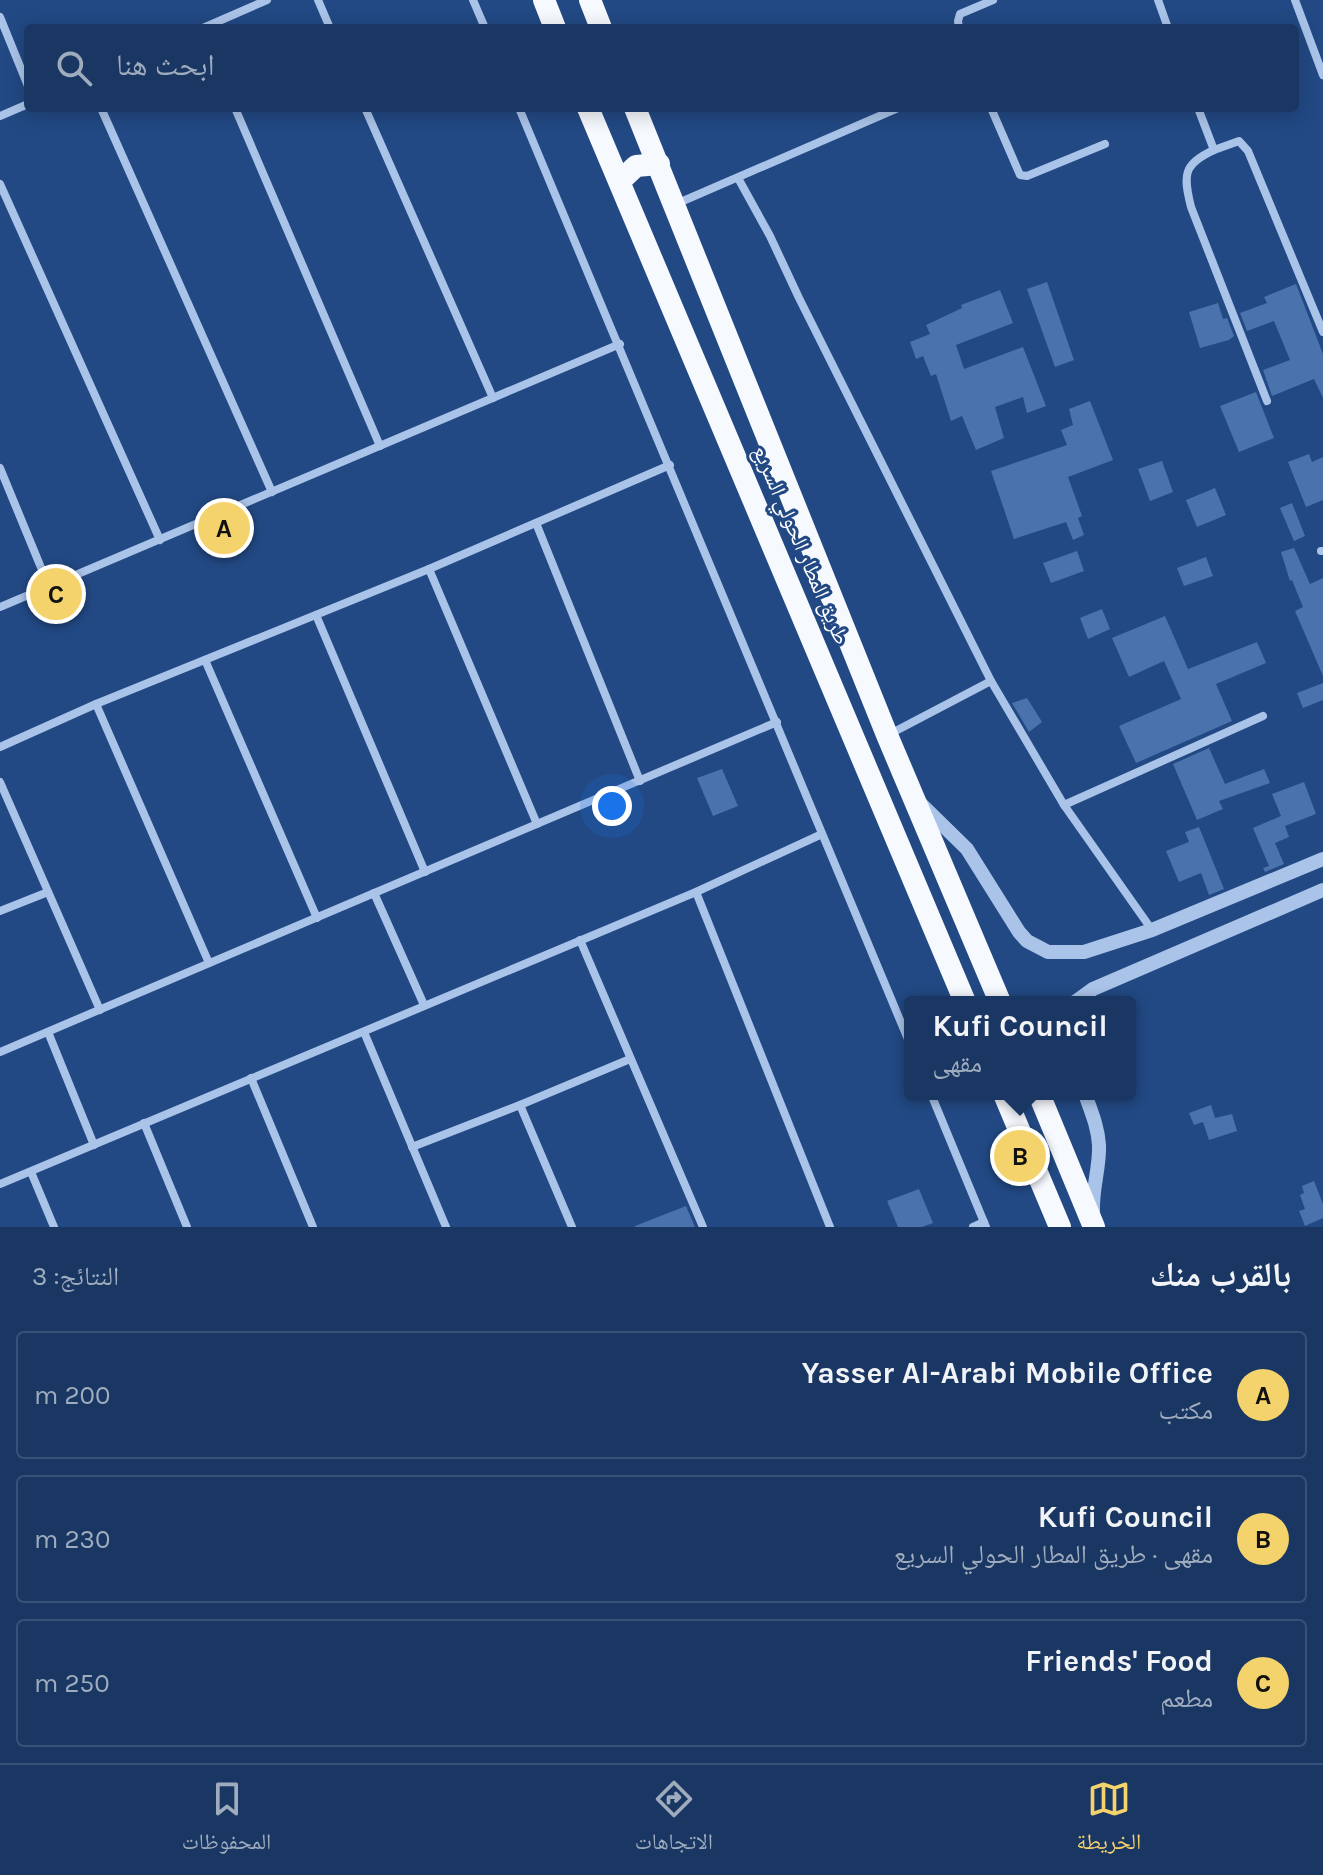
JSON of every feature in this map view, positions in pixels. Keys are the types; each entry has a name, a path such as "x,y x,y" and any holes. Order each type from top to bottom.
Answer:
{"highway":[{"path":"544,0 553,24"},
{"path":"590,0 599,24"},
{"name":"طريق المطار الحولي السريع","path":"590,112 962,996"},
{"name":"طريق المطار الحولي السريع","path":"637,112 887,735 997,996"},
{"path":"620,181 636,166 659,164"},
{"path":"1007,1100 1060,1227"},
{"path":"1042,1100 1095,1227"}],"street":[{"path":"212,24 267,0"},
{"path":"318,0 328,24"},
{"path":"473,0 483,24"},
{"path":"958,24 960,14 993,0"},
{"path":"1158,0 1167,24"},
{"path":"1295,0 1323,75"},
{"path":"0,17 24,76"},
{"path":"0,116 24,106"},
{"path":"103,112 272,492"},
{"path":"237,112 380,446"},
{"path":"367,112 493,398"},
{"path":"521,112 904,1030"},
{"path":"675,205 889,112"},
{"path":"993,112 1020,175 1027,176 1105,144"},
{"path":"1200,112 1214,150"},
{"path":"1267,401 1191,207 1187,192 1188,168 1194,159 1234,140 1248,151 1323,332"},
{"path":"738,178 770,236 991,681 1064,805 1152,930"},
{"path":"0,184 160,540"},
{"path":"0,607 620,344"},
{"path":"0,747 670,465"},
{"path":"0,468 49,587"},
{"path":"536,523 640,781"},
{"path":"429,569 537,824"},
{"path":"316,615 425,872"},
{"path":"205,660 317,918"},
{"path":"887,735 991,681"},
{"path":"96,704 209,963"},
{"path":"1064,805 1263,716"},
{"path":"0,1052 777,722"},
{"path":"0,782 100,1010"},
{"path":"909,784 928,813 967,849 1019,932 1037,948 1048,952 1084,952 1152,930 1323,859"},
{"path":"0,1184 696,892 822,834"},
{"path":"1083,996 1093,989 1323,890"},
{"path":"0,911 48,892"},
{"path":"696,892 830,1227"},
{"path":"374,893 424,1005"},
{"path":"580,940 703,1227"},
{"path":"48,1032 94,1145"},
{"path":"364,1032 446,1227"},
{"path":"412,1147 630,1059"},
{"path":"251,1078 313,1227"},
{"path":"933,1100 985,1225 973,1227"},
{"path":"1087,1100 1099,1144 1092,1199 1095,1227"},
{"path":"520,1105 572,1227"},
{"path":"144,1123 187,1227"},
{"path":"31,1172 54,1227"}],"building":[{"path":"1047,282 1074,360 1055,367 1027,289"},
{"path":"1296,284 1323,354 1323,398 1314,379 1272,396 1263,370 1290,360 1274,321 1247,331 1240,313 1267,303 1264,297"},
{"path":"1000,290 1013,323 956,345 964,369 1023,347 1046,406 1027,413 1023,397 995,407 1004,438 976,450 962,416 951,421 936,374 931,376 923,356 916,359 910,342 930,334 926,325 962,308 961,305"},
{"path":"1218,303 1223,319 1227,318 1234,336 1200,348 1189,312"},
{"path":"1256,392 1274,438 1239,452 1220,406"},
{"path":"1090,401 1113,460 1068,477 1082,516 1078,518 1084,535 1073,540 1066,522 1014,539 991,471 1067,445 1061,430 1073,425 1069,409"},
{"path":"1309,454 1312,462 1323,457 1323,500 1306,507 1288,462"},
{"path":"1162,461 1173,492 1150,501 1138,469"},
{"path":"1215,488 1226,515 1197,527 1186,500"},
{"path":"1292,503 1305,536 1294,541 1280,508"},
{"path":"1294,548 1310,584 1323,578 1323,676 1295,611 1303,607 1290,581 1281,552"},
{"path":"1077,551 1084,571 1051,583 1043,563"},
{"path":"1206,557 1213,576 1184,586 1177,568"},
{"path":"1102,609 1110,629 1088,639 1080,618"},
{"path":"1165,616 1188,669 1257,642 1266,663 1216,684 1232,721 1136,763 1119,726 1181,699 1164,661 1129,677 1112,638"},
{"path":"1323,683 1323,700 1303,708 1297,693"},
{"path":"1027,698 1042,722 1029,732 1012,703"},
{"path":"1209,748 1225,784 1264,769 1270,783 1219,801 1223,809 1197,820 1173,764"},
{"path":"722,769 738,806 713,816 697,778"},
{"path":"1304,782 1316,814 1285,826 1289,837 1275,843 1284,864 1265,872 1263,868 1269,866 1253,828 1281,816 1272,794"},
{"path":"1199,827 1224,889 1209,895 1201,873 1179,882 1166,851 1189,842 1185,832"},
{"path":"1211,1105 1215,1118 1232,1114 1237,1131 1209,1140 1203,1122 1194,1125 1189,1113"},
{"path":"1314,1181 1323,1204 1323,1218 1305,1226 1299,1211 1305,1209 1300,1195 1304,1193 1302,1186"},
{"path":"919,1189 933,1223 922,1227 898,1227 887,1201"},
{"path":"686,1206 695,1227 635,1227 635,1226"}],"place":[{"name":"Yasser Al-Arabi Mobile Office","path":"224,528"},
{"name":"Friends' Food","path":"56,594"},
{"name":"Kufi Council","path":"1020,1156"}]}
